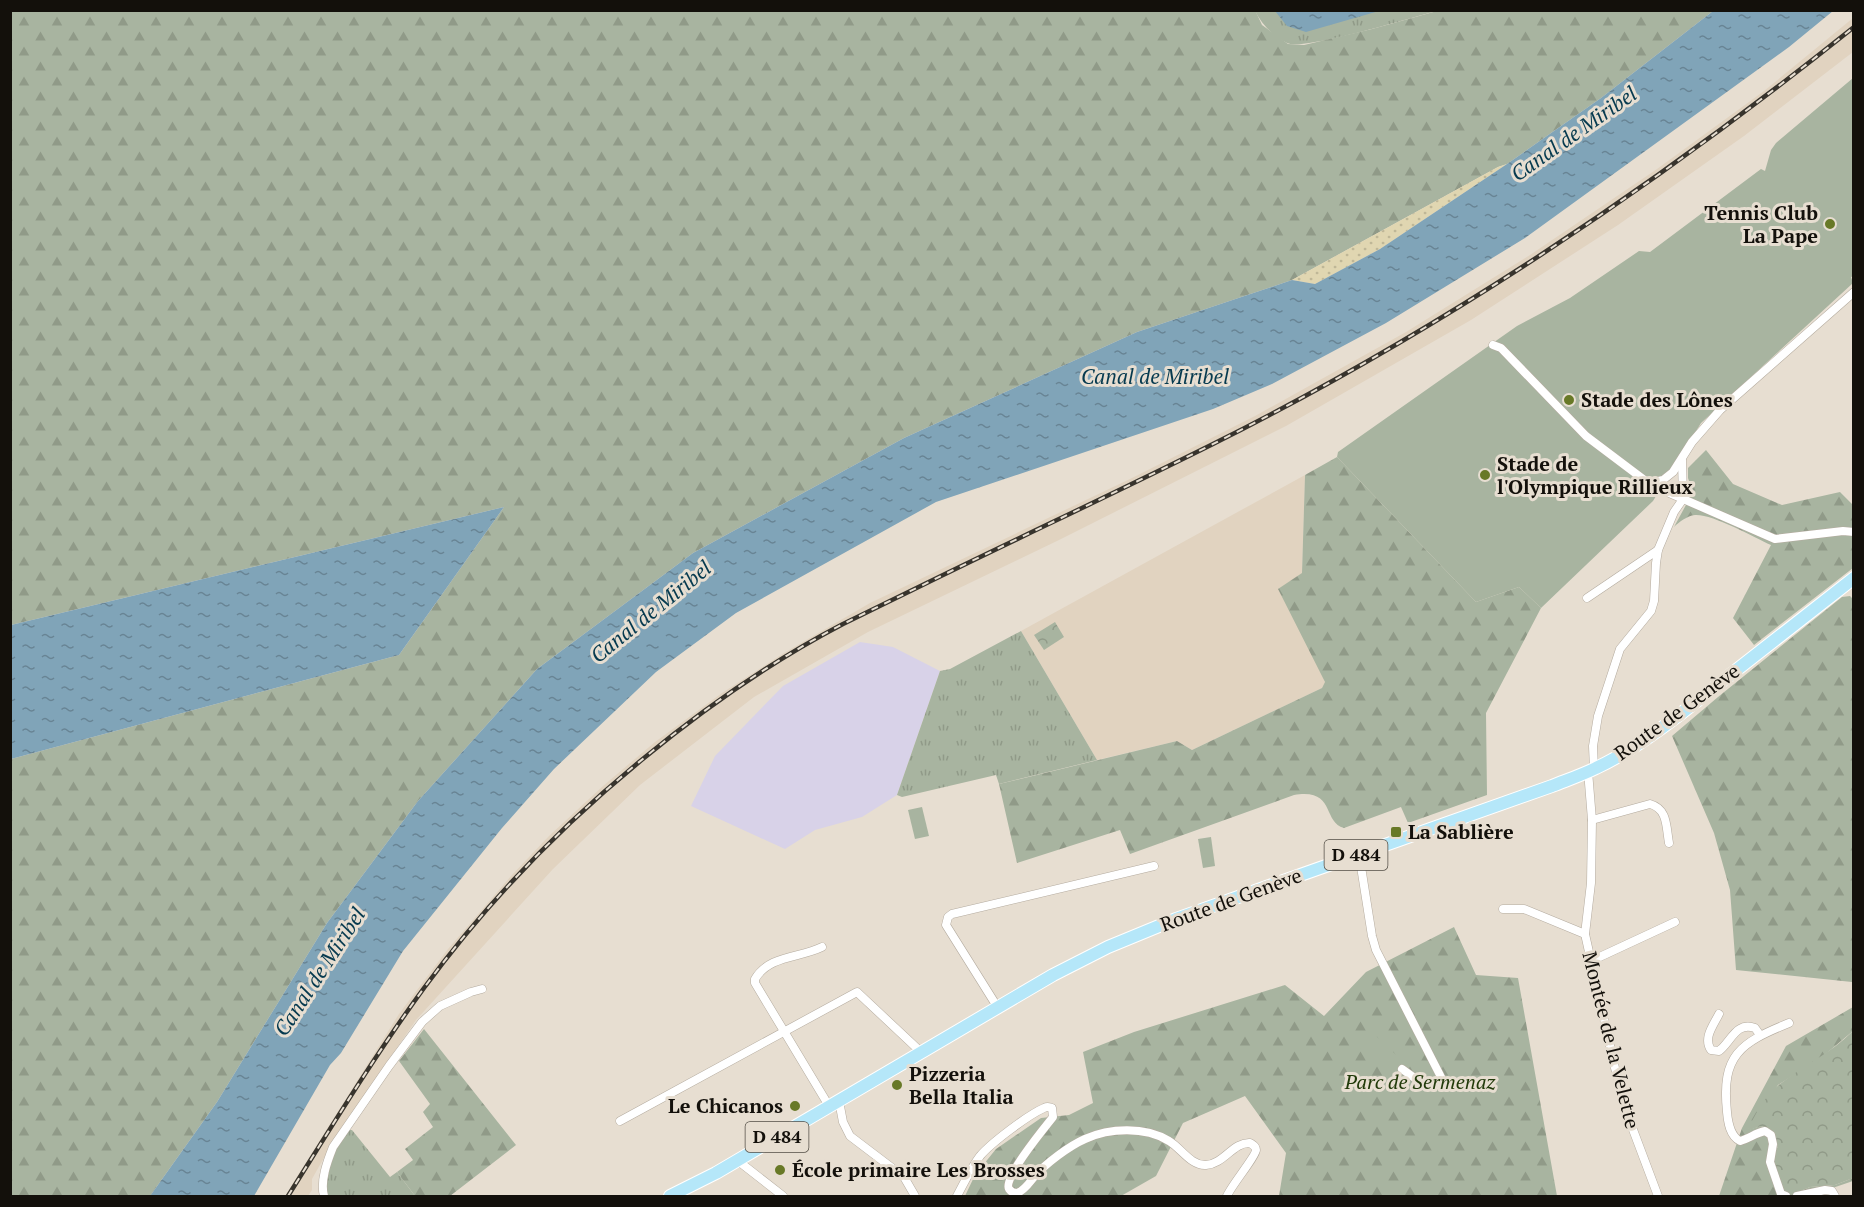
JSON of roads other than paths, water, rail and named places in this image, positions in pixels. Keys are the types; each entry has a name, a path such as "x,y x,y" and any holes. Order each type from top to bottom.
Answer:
{"main road":[{"name":"Route de Genève","path":"670,1197 1053,975 1108,947 1226,901 1591,770 1653,735 1854,578"}],"street":[{"path":"1649,483 1663,480 1673,472 1692,442 1720,410 1854,292"},
{"path":"1493,345 1501,348 1586,436 1649,483 1775,539 1843,531 1854,532"},
{"path":"1682,460 1683,499"},
{"name":"Montée de la Velette","path":"1658,1197 1632,1127 1615,1068 1585,934 1591,884 1591,770 1598,716 1620,649 1652,611 1658,550 1674,512 1683,499"},
{"path":"1587,598 1658,550"},
{"path":"1592,820 1650,804 1662,809 1665,815 1669,843"},
{"path":"1359,854 1376,950 1442,1079 1435,1086 1416,1079 1402,1069"},
{"path":"998,1008 946,925 948,917 952,914 1154,866"},
{"path":"1503,909 1524,909 1585,934"},
{"path":"1591,961 1676,922"},
{"path":"822,947 768,965 758,974 755,983 784,1031 834,1104 850,1136 904,1177 915,1197"},
{"path":"324,1197 323,1182 327,1161 333,1147 422,1022 440,1006 482,989"},
{"path":"620,1121 857,992 921,1052"},
{"path":"1719,1014 1708,1037 1708,1047 1711,1050 1719,1051 1735,1032 1745,1027 1755,1028 1760,1035"},
{"path":"1786,1197 1782,1194 1770,1162 1773,1144 1771,1135 1765,1131 1757,1132 1740,1141 1732,1132 1726,1106 1726,1085 1730,1064 1746,1044 1760,1035 1789,1023"},
{"path":"957,1197 979,1157 987,1149 999,1138 1049,1107 1053,1108 1053,1117 1010,1178 1009,1190 1018,1193 1024,1189 1038,1173 1078,1142 1123,1130 1150,1133 1163,1138 1194,1161 1205,1165 1220,1160 1240,1145 1250,1143 1256,1151 1254,1156 1235,1181 1227,1197"},
{"path":"737,1160 783,1197"},
{"path":"1797,1197 1825,1190 1832,1191 1835,1197"}],"water":[{"path":"1275,11 1379,11 1306,32 1287,26"},
{"name":"Canal de Miribel","path":"1713,11 1833,11 1789,47 1525,238 1386,323 1272,384 1213,409 936,502 736,613 656,672 554,769 502,828 403,951 341,1053 330,1065 254,1196 150,1196 217,1102 327,923 418,801 537,669 693,553 904,438 1137,332 1292,280 1315,284 1380,249 1601,98"},
{"path":"504,507 399,655 11,759 11,625"}],"railway":[{"path":"288,1196 388,1039 473,925 527,866 584,810 691,721 765,669 843,624 1211,445 1380,354 1462,305 1623,200 1701,144 1854,27"}],"place":[{"name":"Tennis Club La Pape","path":"1830,224"},
{"name":"Stade des Lônes","path":"1569,400"},
{"name":"Stade de l'Olympique Rillieux","path":"1485,475"},
{"name":"La Sablière","path":"1396,832"},
{"name":"Pizzeria Bella Italia","path":"897,1085"},
{"name":"Le Chicanos","path":"795,1106"},
{"name":"École primaire Les Brosses","path":"780,1170"}],"park label":[{"name":"Parc de Sermenaz","path":"1420,1082"}]}
